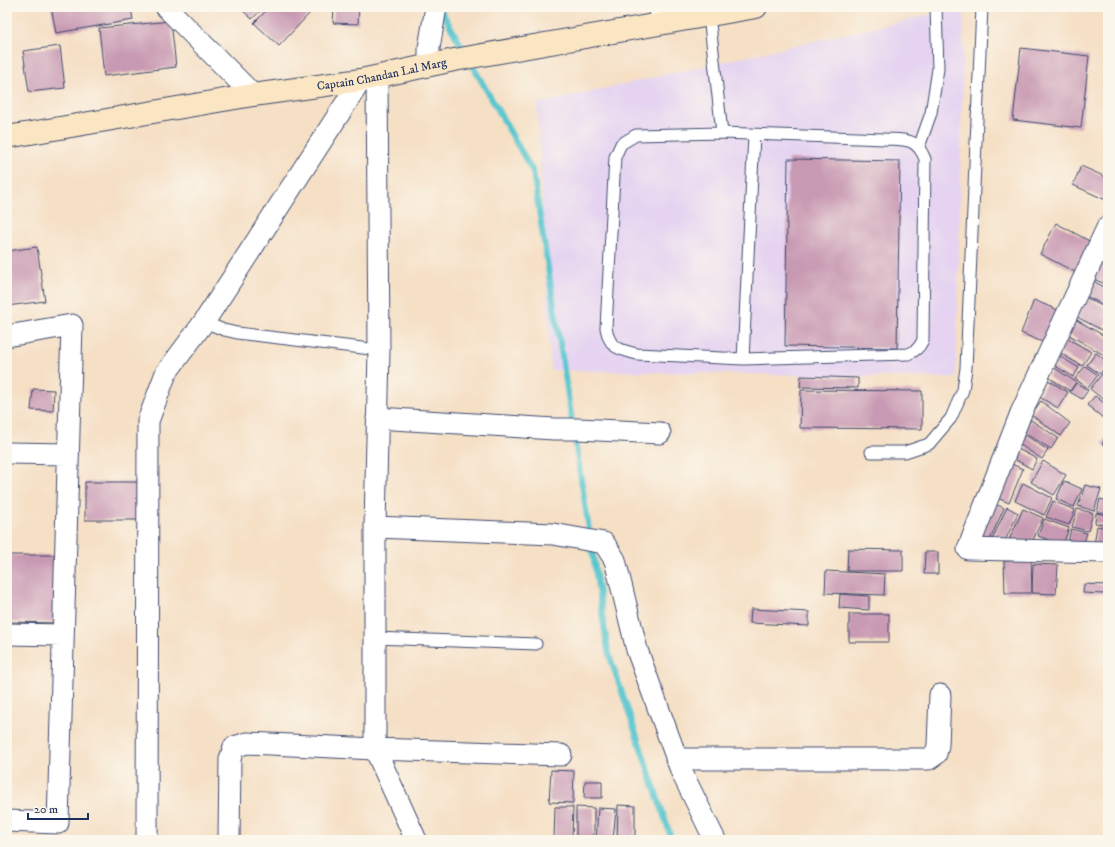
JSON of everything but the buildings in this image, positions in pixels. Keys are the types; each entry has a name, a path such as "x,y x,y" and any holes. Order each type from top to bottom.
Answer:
{"street":[{"path":"166,7 253,95"},
{"name":"Captain Chandan Lal Marg","path":"7,137 253,95 369,78 512,49 661,15 756,7"},
{"path":"429,65 429,48 436,10"},
{"path":"147,840 148,421 166,373 204,322 369,78"},
{"path":"369,78 379,350 375,527 375,749 416,840"},
{"path":"1108,226 1021,413 968,549 1108,552"},
{"path":"7,336 72,325 58,823 7,821"},
{"path":"377,418 554,429 660,433"},
{"path":"7,452 68,454"},
{"path":"375,527 553,534 594,542 615,560 637,650 676,759 715,840"},
{"path":"7,634 63,634"},
{"path":"676,759 929,759 936,754 938,745 940,696"},
{"path":"229,840 230,759 234,747 246,743 561,755"}],"lane":[{"path":"919,147 931,113 938,69 936,7"},
{"path":"871,452 905,452 929,444 951,418 963,390 966,368 982,7"},
{"path":"721,11 722,134"},
{"path":"722,134 897,140 910,141 919,147 925,159 923,340 919,348 914,352 908,354 743,359 636,354 620,349 612,344 608,339 606,328 615,157 621,144 628,139 636,135 722,134"},
{"path":"743,359 754,135"},
{"path":"204,322 224,330 237,333 379,350"},
{"path":"375,638 536,644"}],"shaded area":[{"path":"964,7 956,378 551,370 537,104"}],"waterway":[{"path":"441,10 533,172 608,651 672,840"}]}
